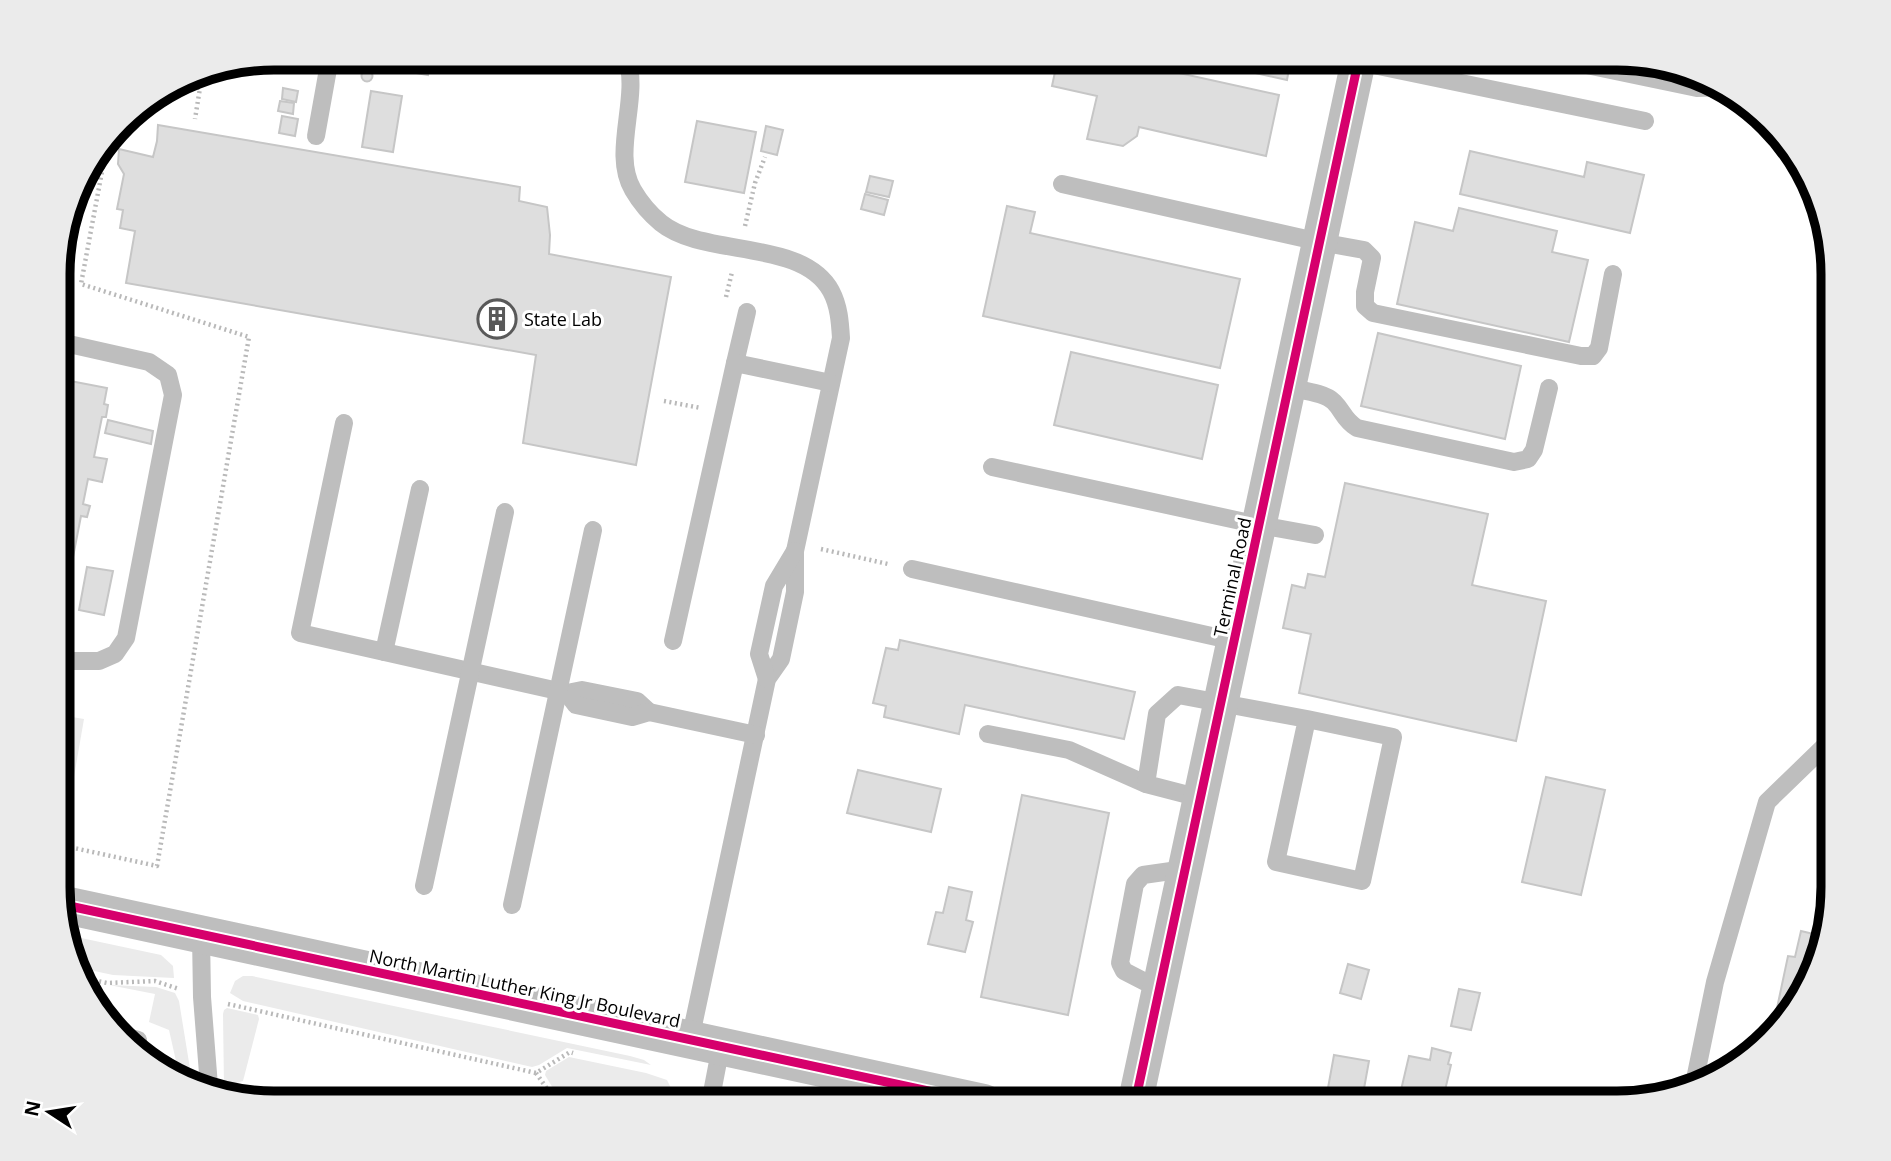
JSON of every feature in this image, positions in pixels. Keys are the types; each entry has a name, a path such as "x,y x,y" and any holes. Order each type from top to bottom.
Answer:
{"street":[{"name":"Terminal Road","path":"1138,1091 1357,70"},
{"name":"North Martin Luther King Jr Boulevard","path":"71,906 706,1043 870,1091"}],"lane":[{"path":"316,136 328,70"},
{"path":"629,70 631,91 625,160 631,188 646,209 662,224 688,237 787,258 813,272 830,289 839,311 841,338 796,547 774,586 759,654 768,679 756,735 706,1043 709,1091"},
{"path":"1406,70 1645,121"},
{"path":"1611,70 1699,88"},
{"path":"1062,184 1364,250 1372,258 1365,306 1373,313 1581,356 1593,356 1599,348 1613,274"},
{"path":"673,641 747,312"},
{"path":"70,344 149,362 168,375 173,395 126,638 115,654 99,661 70,661"},
{"path":"735,363 831,383"},
{"path":"1289,388 1332,400 1348,422 1357,428 1514,462 1528,459 1534,450 1549,388"},
{"path":"344,422 300,633 563,692 582,690 637,701 649,712 756,735"},
{"path":"992,467 1315,535"},
{"path":"384,652 420,489"},
{"path":"424,886 505,512"},
{"path":"512,905 563,692 593,530"},
{"path":"912,569 1234,641"},
{"path":"1146,784 1157,714 1178,695 1221,702 1307,719 1392,737 1362,881 1276,862 1307,719"},
{"path":"988,734 1069,750 1146,784 1200,798"},
{"path":"1695,1075 1715,982 1767,802 1821,750"},
{"path":"201,934 202,997 208,1079"}],"path":[{"path":"194,87 200,88 195,119"},
{"path":"796,547 912,569"},
{"path":"93,980 107,983 155,981 257,1012 537,1073 549,1091"},
{"path":"537,1073 570,1052 583,1055"}],"shaded area":[{"path":"70,717 84,719 70,794"},
{"path":"76,937 161,955 173,966 174,978 113,975 88,970"},
{"path":"243,976 630,1056 651,1065 567,1048 532,1067 243,1001 230,993 235,981"},
{"path":"109,985 156,987 175,993 179,1001 191,1073 168,1061 176,1061 169,1030 149,1022 155,994"},
{"path":"227,1008 258,1015 259,1019 243,1081 229,1085 224,1085 224,1010"},
{"path":"569,1057 646,1073 667,1080 672,1091 555,1091 545,1075 546,1071"}],"building":[{"path":"410,70 429,70 428,75"},
{"path":"1055,70 1165,70 1279,95 1266,156 1139,127 1137,136 1123,146 1087,139 1097,96 1052,86"},
{"path":"1242,70 1289,70 1287,80"},
{"path":"367,71 371,72 371,80 367,81 363,80 362,76 363,72"},
{"path":"283,88 298,91 296,102 282,99"},
{"path":"371,91 402,96 393,152 362,147"},
{"path":"280,101 294,103 293,114 278,111"},
{"path":"282,116 298,119 295,136 279,133"},
{"path":"697,121 756,132 744,193 685,182"},
{"name":"State Lab","path":"158,125 520,187 519,201 547,207 549,254 671,277 636,465 523,443 536,355 126,283 135,231 120,228 123,210 117,209 124,174 118,164 119,149 153,157"},
{"path":"766,126 783,130 777,155 761,151"},
{"path":"1470,151 1584,177 1587,162 1644,175 1630,233 1460,194"},
{"path":"870,176 893,181 889,197 866,192"},
{"path":"865,194 888,200 884,215 861,209"},
{"path":"1007,206 1035,212 1030,233 1240,279 1220,368 983,316"},
{"path":"1459,208 1557,231 1552,252 1588,260 1569,342 1397,304 1415,222 1453,231"},
{"path":"1378,333 1521,366 1505,439 1361,406"},
{"path":"1071,352 1218,385 1202,459 1054,425"},
{"path":"70,381 107,388 104,404 108,405 106,417 102,417 94,457 107,459 102,482 88,479 83,504 90,506 87,517 81,516 70,572"},
{"path":"108,420 153,431 151,444 105,433"},
{"path":"1345,483 1488,514 1472,585 1546,601 1516,741 1299,693 1311,634 1283,628 1292,585 1305,588 1308,574 1325,577"},
{"path":"87,567 113,571 104,615 79,610"},
{"path":"900,640 1135,692 1124,739 965,705 959,734 884,717 886,706 873,703 886,648 898,650"},
{"path":"858,770 941,789 931,832 847,813"},
{"path":"1546,777 1605,790 1581,895 1522,882"},
{"path":"1022,795 1109,813 1068,1015 981,997"},
{"path":"949,887 972,892 966,920 973,922 965,952 928,944 936,912 943,913"},
{"path":"1801,931 1815,934 1800,977 1776,1015 1788,956 1795,957"},
{"path":"1348,964 1369,970 1361,999 1340,993"},
{"path":"1459,989 1480,993 1471,1030 1451,1026"},
{"path":"1432,1048 1451,1053 1445,1091 1401,1091 1409,1056 1430,1060"},
{"path":"1334,1055 1369,1061 1364,1091 1328,1088"}],"cycle path":[{"path":"1138,1091 1356,70"},
{"path":"71,906 928,1091"}],"place":[{"name":"State Lab","path":"497,319"}]}
